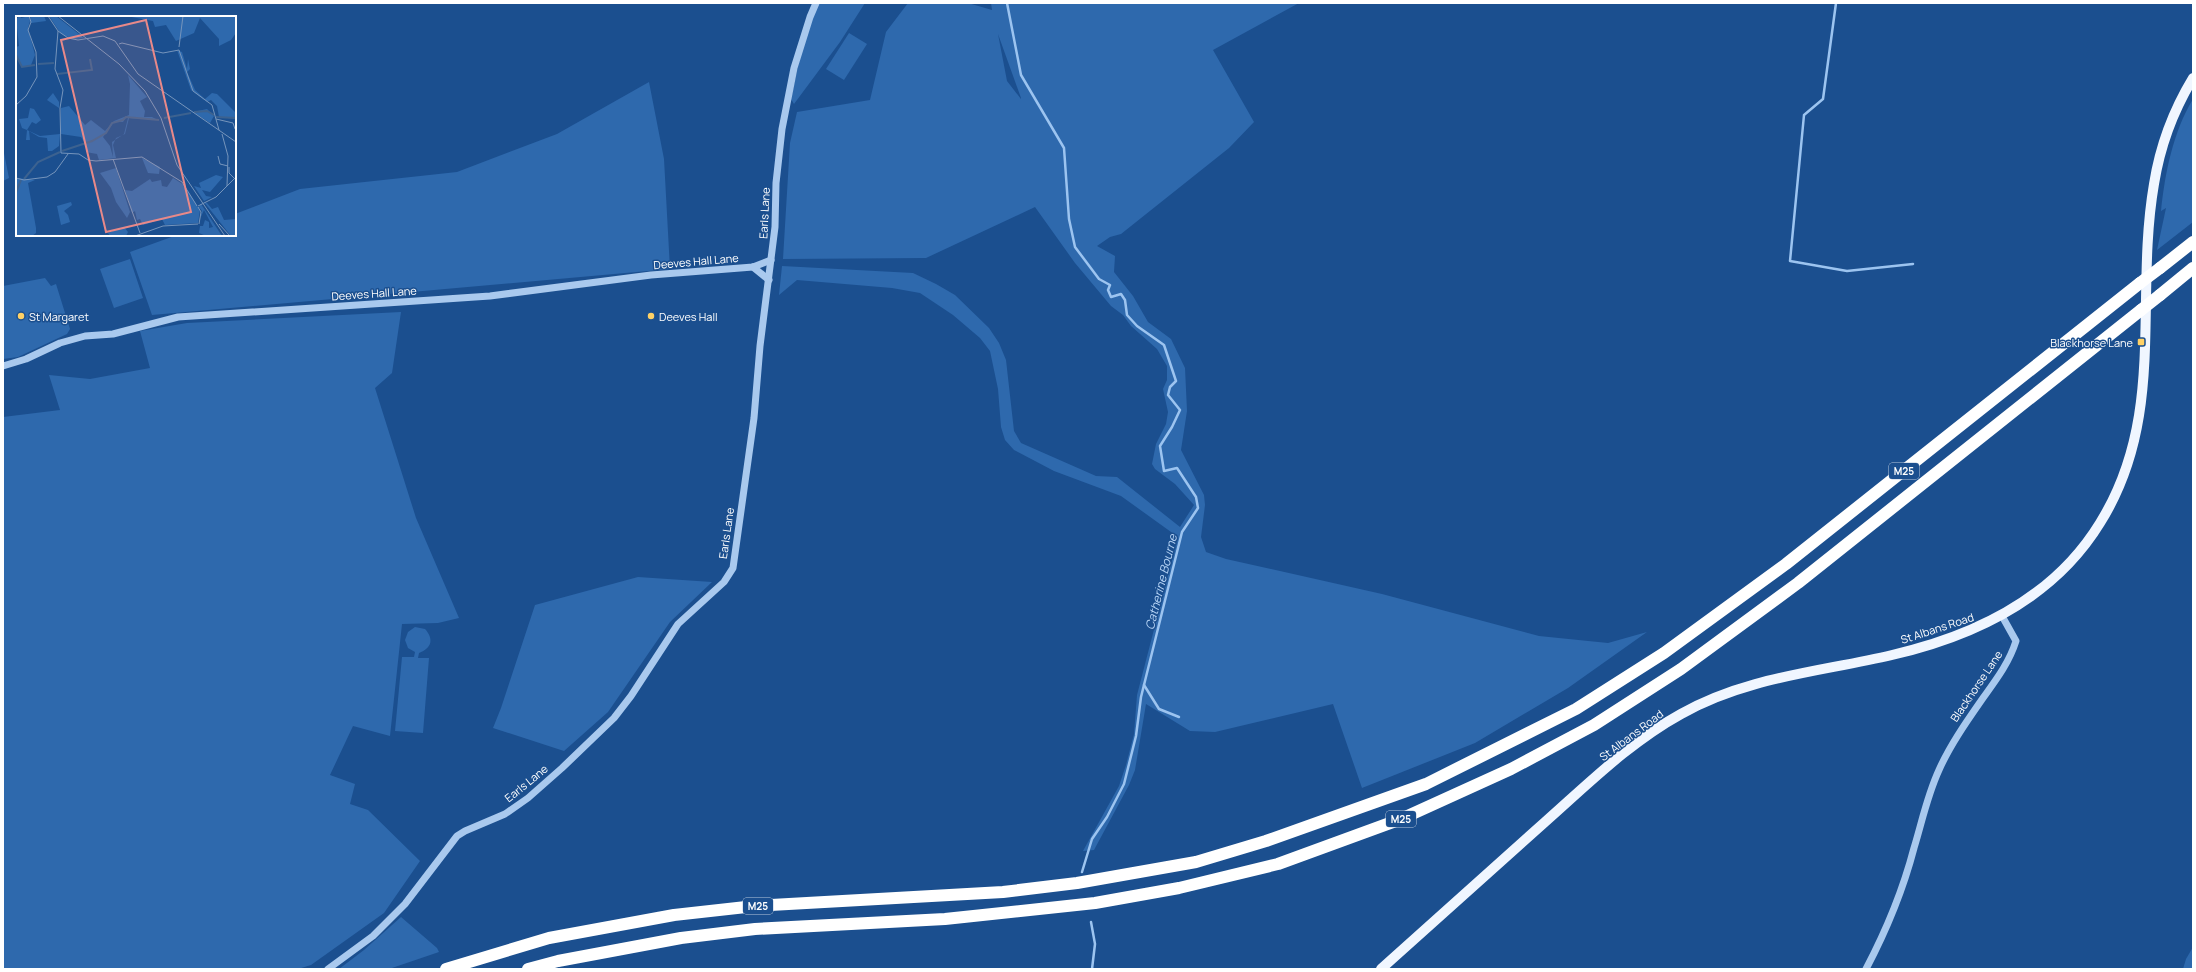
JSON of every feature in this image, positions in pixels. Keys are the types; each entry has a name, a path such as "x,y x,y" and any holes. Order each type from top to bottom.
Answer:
{"highway":[{"name":"M25","path":"446,969 549,938 674,916 754,906 1003,892 1093,881 1196,862 1266,841 1426,784 1576,709 1664,653 1786,564 2193,242"},
{"name":"M25","path":"528,969 558,961 681,938 755,929 946,919 1095,903 1179,888 1260,869 1326,847 1401,819 1459,794 1511,769 1594,725 1681,669 1798,583 2193,268"}],"main road":[{"path":"2002,616 2048,584 2088,541 2108,511 2130,461 2142,406 2145,371 2148,262 2154,185 2167,133 2176,110 2193,78"},
{"name":"St Albans Road","path":"1381,969 1601,773 1634,745 1681,714 1711,699 1752,684 1892,655 1946,640 2002,616"}],"street":[{"name":"Earls Lane","path":"328,969 373,936 405,904 457,836 465,831 505,814 528,798 614,718 631,696 678,624 724,582 733,568 754,418 760,346 771,260 776,183 782,129 794,68 816,3"},
{"name":"Deeves Hall Lane","path":"3,366 26,359 60,343 85,336 113,334 178,317 490,296 651,275 753,267 771,260"},
{"name":"Deeves Hall Lane","path":"753,267 768,280"},
{"name":"Blackhorse Lane","path":"1866,969 1894,907 1938,771 1953,742 2003,670 2012,653 2016,641 2002,616"}],"shaded area":[{"path":"819,3 865,3 840,42 794,104 791,99 802,50 809,26"},
{"path":"908,3 968,3 992,10 991,3 1299,3 1213,50 1254,122 1229,148 1121,234 1110,237 1097,246 1115,256 1114,272 1133,296 1148,322 1171,339 1185,368 1187,411 1181,450 1204,495 1205,505 1201,537 1206,552 1226,559 1382,594 1539,636 1608,643 1647,632 1568,688 1475,743 1362,788 1333,704 1215,732 1190,731 1146,704 1135,770 1129,785 1094,850 1083,851 1119,786 1126,765 1134,734 1137,695 1178,537 1121,496 1054,471 1014,450 1005,440 1001,427 998,389 990,351 980,338 953,315 920,293 892,288 797,280 779,295 782,266 913,273 955,295 989,328 999,343 1006,360 1014,431 1021,443 1096,476 1117,477 1180,527 1194,505 1175,484 1155,469 1152,464 1156,444 1166,424 1168,412 1163,389 1167,380 1167,366 1157,349 1131,326 1123,315 1111,306 1075,263 1035,207 926,258 783,259 790,143 797,112 870,100 886,32","holes":["998,34 1021,98 1007,81"]},
{"path":"849,33 867,44 844,80 826,69"},
{"path":"649,82 664,159 670,269 152,315 130,252 174,236 236,236 236,214 300,189 457,172 557,134"},
{"path":"2193,99 2193,222 2157,250 2166,208 2161,211 2171,153 2180,125"},
{"path":"3,148 9,178 3,181"},
{"path":"130,259 143,298 114,308 100,269"},
{"path":"45,278 51,286 56,284 70,329 67,334 18,357 3,359 3,286"},
{"path":"401,312 392,373 375,388 416,518 459,618 438,623 402,624 390,736 353,726 330,775 355,784 350,804 368,810 420,861 384,913 311,965 298,969 3,969 3,417 60,410 49,375 90,379 150,368 140,331 187,323"},
{"path":"638,577 712,582 670,622 608,712 564,751 493,728 535,605"},
{"path":"415,627 425,629 430,636 429,646 427,649 419,653 418,658 429,658 423,733 395,731 402,657 414,657 415,652 408,648 405,640 408,632"},
{"path":"401,917 437,948 439,952 389,969 339,969 364,950"},
{"path":"2193,947 2193,969 2183,969 2186,959"}],"waterway":[{"name":"Catherine Bourne","path":"1007,3 1021,75 1064,148 1069,219 1075,247 1099,279 1110,285 1108,290 1111,297 1121,294 1125,300 1127,315 1137,326 1164,345 1176,381 1170,387 1168,395 1180,410 1172,427 1160,446 1164,471 1177,468 1196,497 1198,508 1182,532 1141,697 1136,736 1124,784 1107,817 1092,839 1082,872"},
{"path":"1836,3 1823,99 1804,115 1790,261 1847,271 1913,264"},
{"path":"1144,685 1159,709 1179,717"},
{"name":"Catherine Bourne","path":"1091,922 1095,944 1092,969"}],"place":[{"name":"St Margaret","path":"21,316"},
{"name":"Deeves Hall","path":"651,316"},
{"name":"Blackhorse Lane","path":"2141,342"}]}
